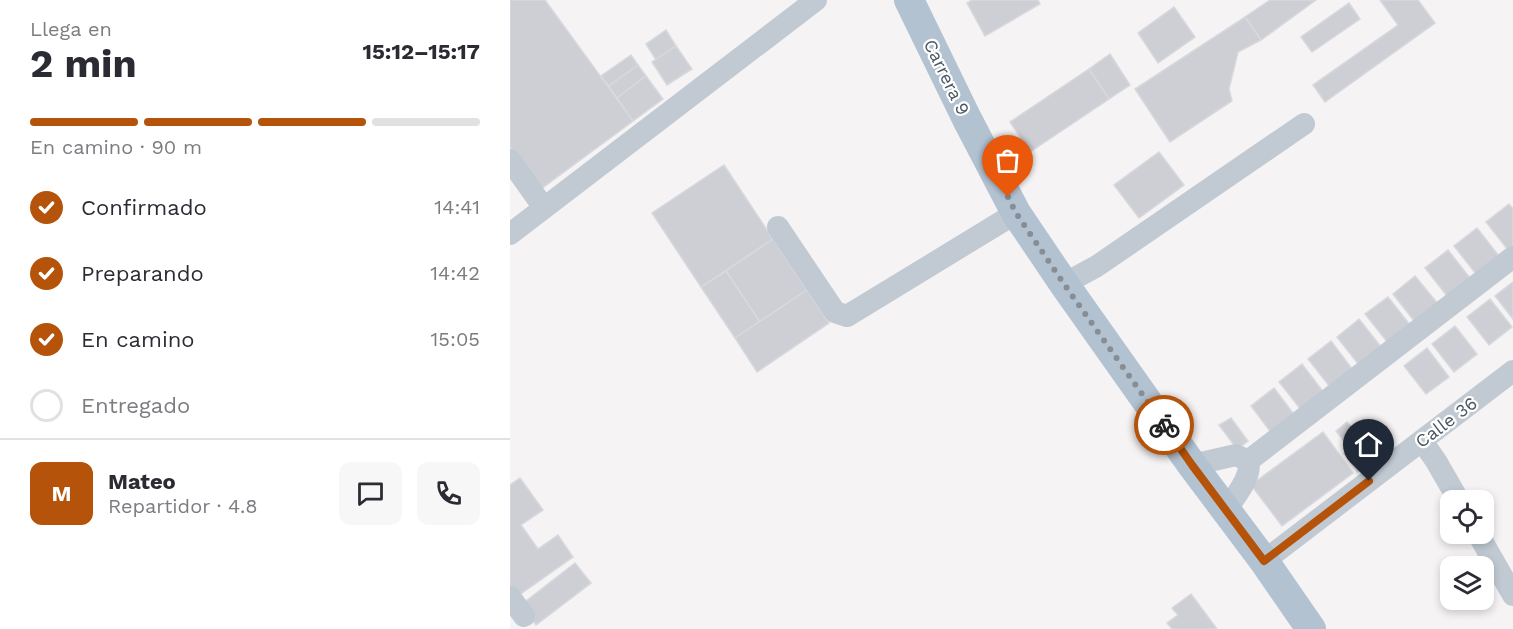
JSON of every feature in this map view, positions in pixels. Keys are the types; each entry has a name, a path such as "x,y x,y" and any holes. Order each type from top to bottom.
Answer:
{"main road":[{"name":"Carrera 9","path":"909,0 1016,213 1192,465 1264,561 1311,629"}],"street":[{"path":"510,234 816,0"},
{"path":"1064,284 1097,266 1304,124"},
{"path":"510,160 544,208"},
{"path":"778,227 835,312 847,316 1016,213"},
{"path":"1248,461 1513,257"},
{"name":"Calle 36","path":"1264,561 1513,371"},
{"path":"1422,441 1452,490"},
{"path":"1192,465 1236,455 1248,461"},
{"path":"1226,510 1249,471 1248,461"},
{"path":"1484,544 1513,595"},
{"path":"510,597 524,616"}],"building":[{"path":"510,0 545,0 633,121 541,189 510,147"},
{"path":"972,0 1038,0 1040,4 985,36 967,3"},
{"path":"1270,0 1316,0 1261,40 1245,17"},
{"path":"1380,0 1418,0 1435,23 1325,102 1313,85 1398,25"},
{"path":"1349,3 1360,19 1312,52 1301,37"},
{"path":"1174,7 1195,37 1158,63 1138,33"},
{"path":"1245,17 1261,40 1238,52 1229,89 1232,101 1170,142 1135,89"},
{"path":"666,30 676,46 656,60 646,44"},
{"path":"676,46 692,69 667,85 652,62"},
{"path":"1110,54 1130,85 1109,99 1089,69"},
{"path":"631,55 638,65 609,86 601,76"},
{"path":"638,65 646,76 617,98 609,86"},
{"path":"1089,69 1109,99 1030,152 1010,122"},
{"path":"646,76 663,99 633,121 617,98"},
{"path":"1159,152 1184,185 1139,218 1114,185"},
{"path":"724,165 773,239 701,287 652,213"},
{"path":"1509,204 1513,209 1513,247 1508,250 1486,222"},
{"path":"1477,228 1499,256 1476,274 1454,246"},
{"path":"773,239 807,290 760,322 726,271"},
{"path":"1448,250 1470,278 1447,296 1425,268"},
{"path":"726,271 760,322 735,338 701,287"},
{"path":"1415,276 1438,304 1415,322 1393,294"},
{"path":"1513,282 1513,319 1495,296"},
{"path":"807,290 829,323 757,372 735,338"},
{"path":"1388,297 1410,325 1388,343 1365,314"},
{"path":"1490,299 1512,327 1489,345 1467,317"},
{"path":"1359,319 1382,348 1359,365 1337,337"},
{"path":"1455,326 1477,354 1454,372 1432,344"},
{"path":"1331,341 1353,370 1330,387 1308,359"},
{"path":"1427,348 1449,377 1426,394 1404,366"},
{"path":"1302,364 1324,393 1302,411 1279,382"},
{"path":"1274,388 1296,417 1273,435 1251,406"},
{"path":"1231,418 1248,441 1237,449 1219,425"},
{"path":"1347,422 1360,438 1349,447 1336,431"},
{"path":"1323,432 1353,473 1282,526 1251,485"},
{"path":"1357,444 1370,463 1358,472 1344,453"},
{"path":"520,478 543,510 521,525 538,549 558,535 573,557 515,598 510,591 510,485"},
{"path":"575,563 591,583 536,625 521,605"},
{"path":"1191,594 1217,629 1172,629 1167,623 1178,615 1172,608"}],"way so far":[{"path":"1008,197 1016,213 1064,284 1164,425"}],"route":[{"path":"1164,425 1264,561 1369,481"}]}
